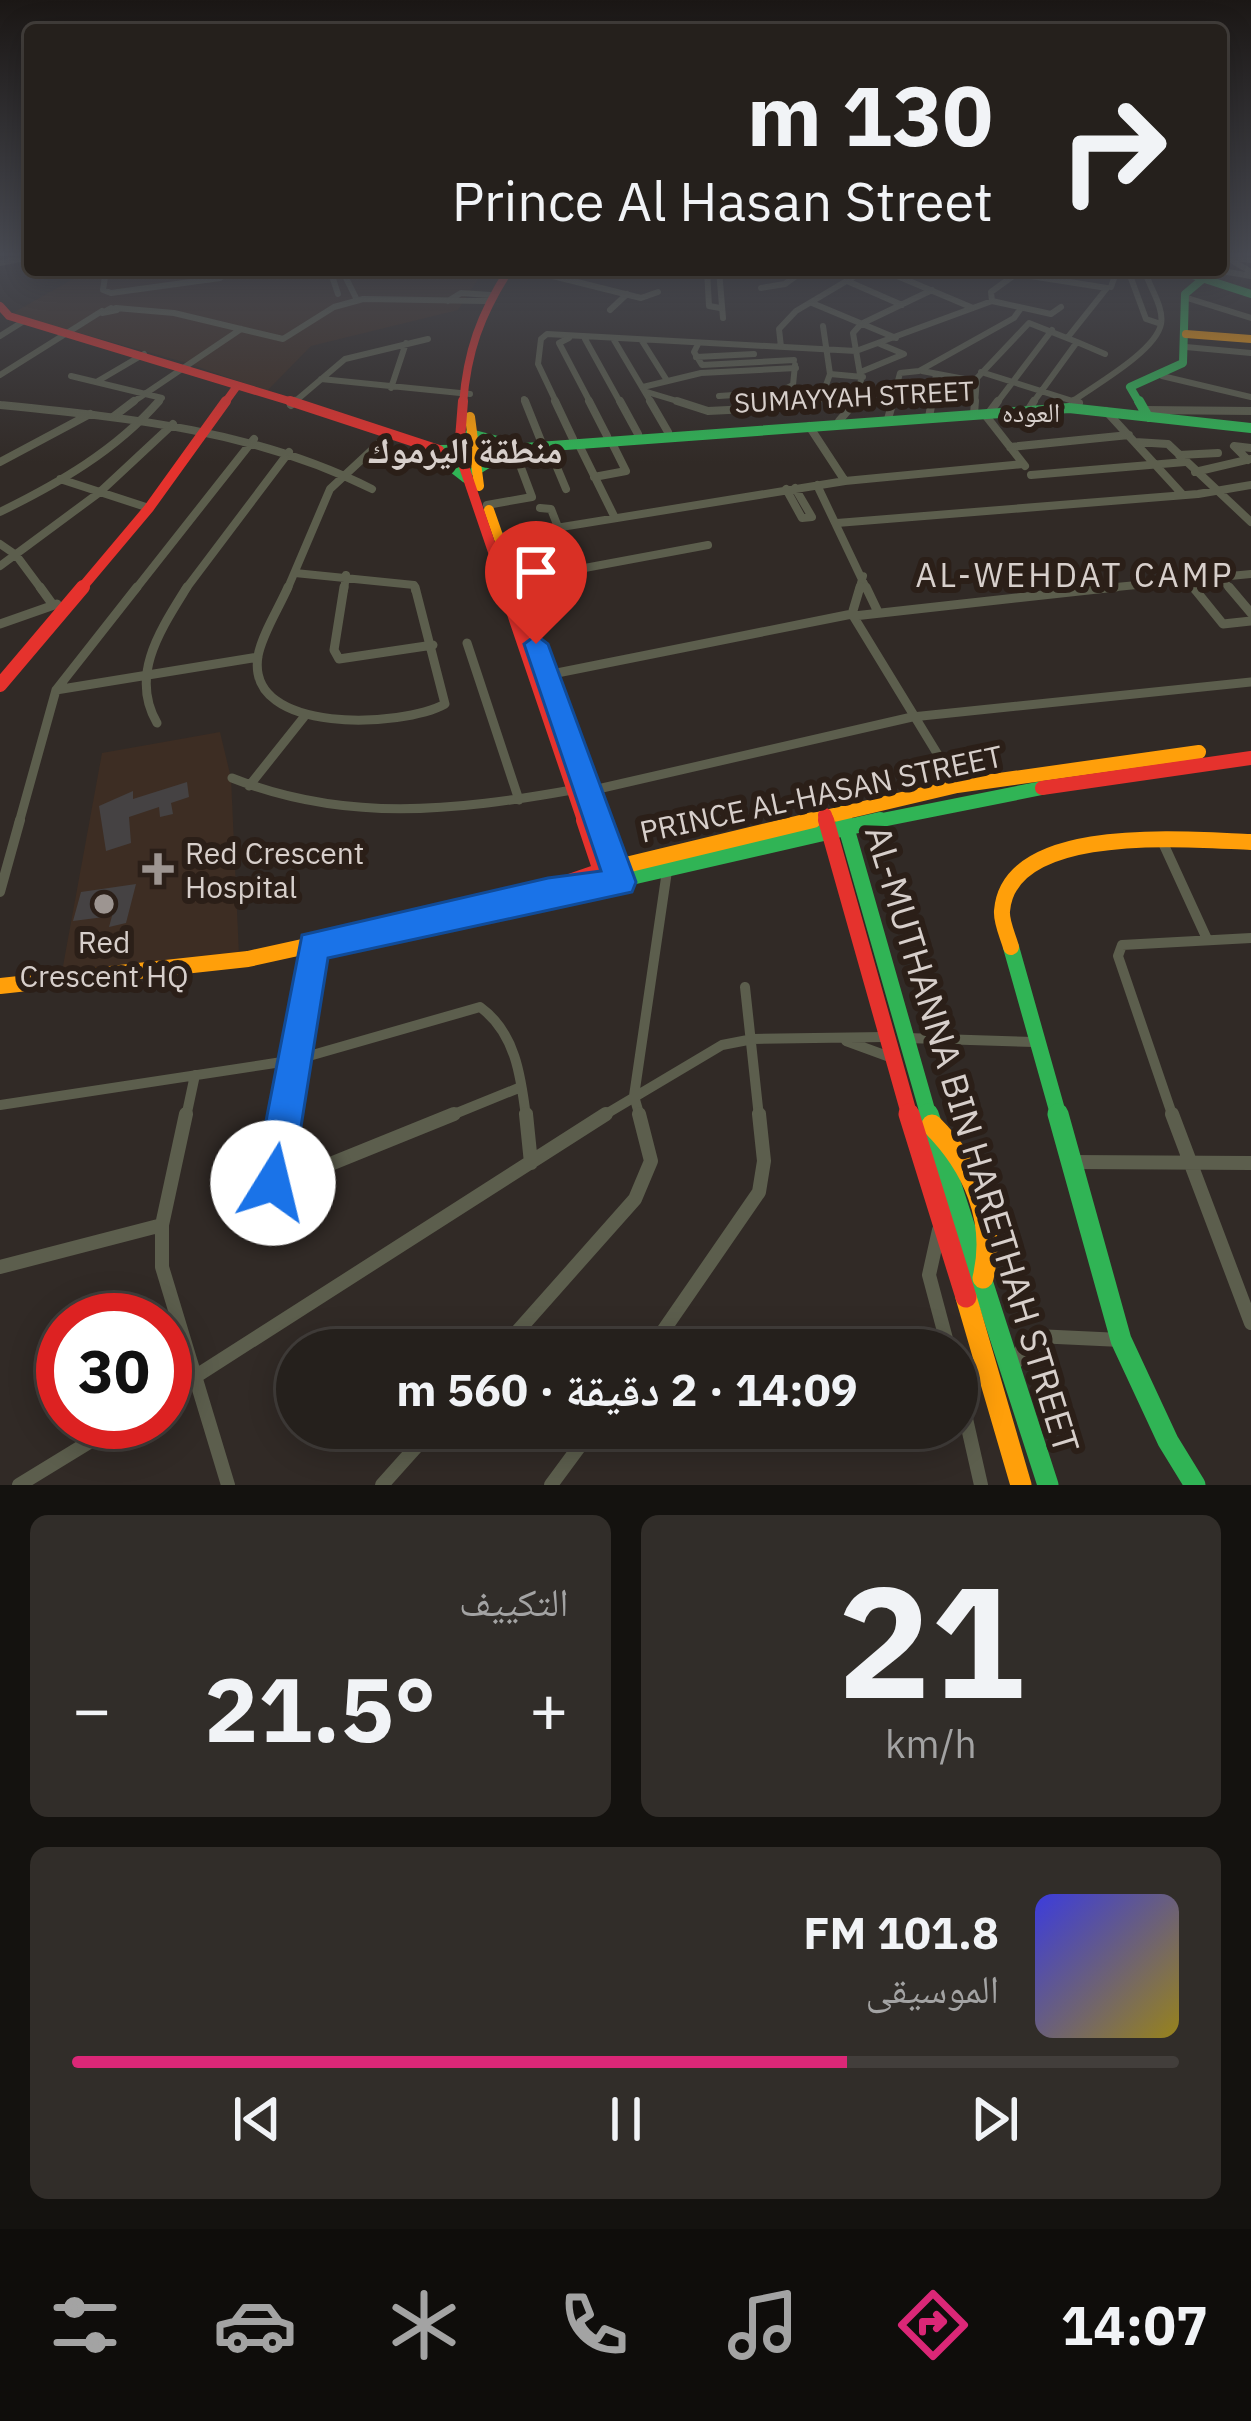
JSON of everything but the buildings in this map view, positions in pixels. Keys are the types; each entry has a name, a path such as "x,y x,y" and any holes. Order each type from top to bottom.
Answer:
{"main road":[{"path":"37,324 182,367 237,396 264,395 427,448 470,474 500,537 547,675 579,791 608,851 614,859 632,862"},
{"path":"478,324 471,343 465,394 470,474 610,877"},
{"path":"465,394 486,324"},
{"path":"1147,414 1130,387 1183,364 1186,341 1181,324"},
{"path":"1186,341 1250,343"},
{"path":"0,685 55,610 149,508 237,396"},
{"name":"SUMAYYAH STREET","path":"609,438 839,422 856,414 888,419 1080,404 1251,426"},
{"name":"SUMAYYAH STREET","path":"427,448 512,447 1070,408 1147,414"},
{"path":"470,474 512,447"},
{"name":"PRINCE AL-HASAN STREET","path":"610,877 632,862 827,823 847,828 979,790 1251,748"},
{"name":"PRINCE AL-HASAN STREET","path":"0,986 248,959 314,946 802,838 841,811 957,786 979,790 1251,758"},
{"name":"AL-MUTHANNA BIN HARETHAH STREET","path":"841,811 903,1037 1048,1485"},
{"path":"852,849 856,832 866,822"},
{"name":"AL-MUTHANNA BIN HARETHAH STREET","path":"827,823 891,1058 1021,1485"},
{"path":"802,838 834,851"},
{"path":"1196,1485 1168,1442 1121,1340 1034,1042 1002,920 1003,899 1030,862 1054,850 1251,842"},
{"path":"608,851 610,877"}],"street":[{"path":"0,375 78,324"},
{"path":"222,324 289,338 309,324"},
{"path":"719,396 783,392 793,385 795,364 782,324"},
{"path":"856,414 863,374 853,335 861,324"},
{"path":"862,324 896,338"},
{"path":"615,518 538,363 542,337 856,351 931,324"},
{"path":"888,419 897,376 919,371 1004,324"},
{"path":"1067,337 1078,324"},
{"path":"981,372 1080,404 1136,355 1161,324"},
{"path":"500,537 845,481 1024,465 983,414 976,381 981,372 1024,325 1040,326 1105,353"},
{"path":"645,390 708,411 789,409 821,399 830,374 823,326"},
{"path":"113,417 244,329"},
{"path":"983,414 1052,331"},
{"path":"569,338 560,343 626,471 595,477"},
{"path":"291,405 345,359 428,339"},
{"path":"585,339 638,434"},
{"path":"614,340 668,432"},
{"path":"641,341 667,380"},
{"path":"1029,410 1077,341"},
{"path":"391,388 406,343"},
{"path":"698,344 696,357 703,365 795,364"},
{"path":"830,374 863,374 904,354 880,344"},
{"path":"723,345 730,364"},
{"path":"621,353 648,350"},
{"path":"98,381 144,354"},
{"path":"645,390 754,354"},
{"path":"919,371 976,381"},
{"path":"929,417 936,374"},
{"path":"0,512 60,479 144,420 162,398 71,376"},
{"path":"1162,376 1251,397"},
{"path":"321,379 465,394"},
{"path":"524,399 566,489"},
{"path":"0,405 211,429 254,439 343,472 372,489"},
{"path":"1106,411 1184,495"},
{"path":"1147,414 1251,411"},
{"path":"0,463 90,414"},
{"path":"0,566 100,492 173,424"},
{"path":"809,426 845,481"},
{"path":"295,573 414,585 446,704 438,710 333,720 304,717 266,693 258,657 330,489 386,436"},
{"path":"0,892 56,690 254,439"},
{"path":"1010,447 1132,439 1166,443 1248,517"},
{"path":"1249,460 1234,446 1251,448"},
{"path":"487,505 532,496 512,447"},
{"path":"157,724 146,703 145,672 174,609 289,452"},
{"path":"1031,475 1218,453"},
{"path":"1195,472 1249,460"},
{"path":"60,479 149,508"},
{"path":"817,485 877,610"},
{"path":"837,523 1218,493 1251,485"},
{"path":"540,508 550,509 558,527"},
{"path":"0,544 16,555 55,610 0,624"},
{"path":"515,581 708,545"},
{"path":"547,675 877,610 1251,574"},
{"path":"346,575 334,650 339,659 433,645"},
{"path":"863,576 853,615 957,786"},
{"path":"1186,580 1223,625 1251,617 1220,577"},
{"path":"467,643 519,800"},
{"path":"56,690 258,657"},
{"path":"232,778 322,809 416,813 579,791 912,717 1251,682"},
{"path":"249,786 304,717"},
{"path":"1163,843 1207,939"},
{"path":"519,1329 645,1184 651,1161 634,1096 667,871"},
{"path":"1251,938 1125,942 1118,956 1189,1163 1251,1323"},
{"path":"314,946 272,1179 278,1187 521,1087"},
{"path":"664,1329 759,1192 764,1161 745,987"},
{"path":"0,1105 295,1060 480,1007 499,1021 521,1087 531,1163"},
{"path":"193,1379 634,1096 722,1045 753,1039 885,1037 1034,1042"},
{"path":"835,1038 891,1058"},
{"path":"195,1076 162,1225 162,1268 228,1485"},
{"path":"1071,1162 1251,1163"},
{"path":"0,1267 162,1225"},
{"path":"942,1226 930,1246 927,1272 943,1329"},
{"path":"1017,1379 1019,1350 1036,1336 1121,1340"},
{"path":"19,1485 78,1449"},
{"path":"382,1485 414,1449"},
{"path":"551,1485 578,1449"},
{"path":"972,1449 980,1485"}],"shaded area":[{"path":"48,324 400,324 311,346 267,391"},
{"name":"Red Crescent Hospital","path":"220,732 231,778 239,955 61,977 102,753"}],"traffic: fast":[{"path":"1148,417 1130,387 1183,363 1184,324"},
{"path":"439,450 511,449 1069,408 1251,428"},
{"path":"470,434 509,444"},
{"path":"475,471 511,449"},
{"path":"430,450 466,478"},
{"path":"605,883 983,797 1042,788"},
{"path":"841,811 903,1037 1048,1485"},
{"path":"1011,947 1121,1340 1168,1441 1195,1485"}],"traffic: slow":[{"path":"1186,334 1251,339"},
{"path":"470,417 479,486"},
{"path":"489,510 618,876"},
{"path":"601,871 957,786 1199,752"},
{"path":"1011,947 1002,910 1011,882 1034,862 1106,843 1251,842"},
{"path":"0,986 248,959 548,893 606,886"},
{"path":"932,1125 959,1156 979,1195 988,1238 983,1278"},
{"path":"966,1297 1021,1485"}],"traffic: jam":[{"path":"38,324 439,450"},
{"path":"478,324 467,356 459,452 605,883"},
{"path":"0,685 149,508 237,386"},
{"path":"1042,788 1251,758"},
{"path":"825,815 891,1058 966,1297"},
{"path":"555,887 601,871"}],"place":[{"name":"Red Crescent Hospital","path":"158,869"},
{"name":"Red Crescent HQ","path":"104,904"}],"district":[{"name":"العوده","path":"1031,411"},
{"name":"منطقة اليرموك","path":"465,449"},
{"name":"AL-WEHDAT CAMP","path":"1075,574"}],"route":[{"path":"273,1183 314,946 548,892 621,882 585,792 536,644"}]}
